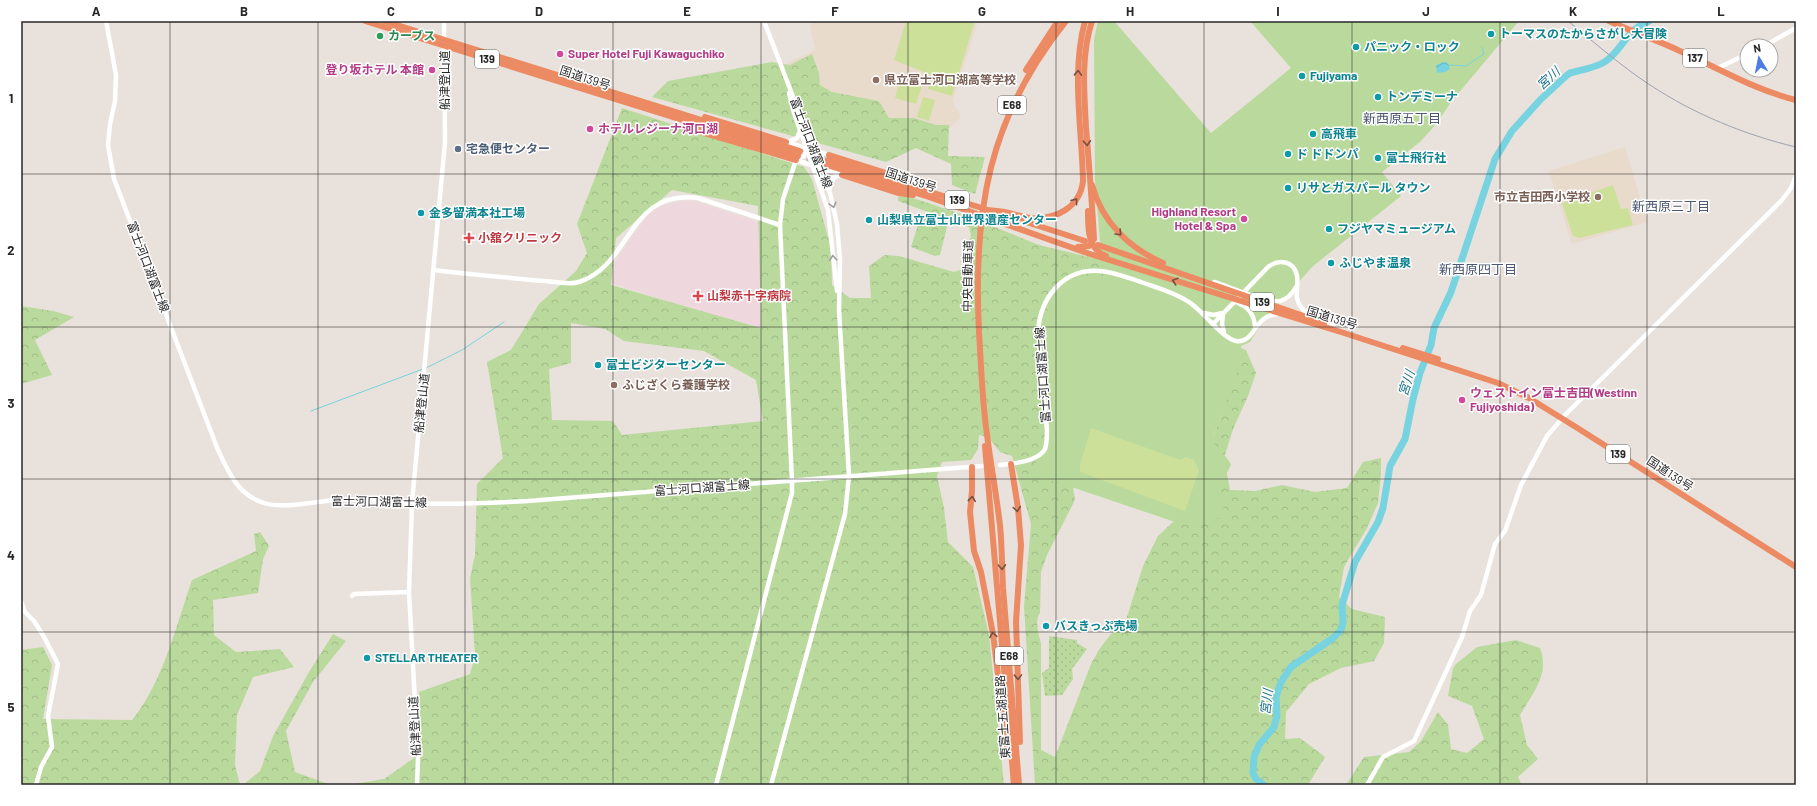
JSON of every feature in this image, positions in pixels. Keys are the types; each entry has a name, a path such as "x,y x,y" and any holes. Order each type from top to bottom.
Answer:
{"highway":[{"name":"国道139号","path":"366,21 445,43 677,115 798,156"},
{"name":"国道139号","path":"384,21 445,43"},
{"name":"中央自動車道","path":"992,528 977,340 975,260 981,201 995,142 1009,104 1031,61 1058,21"},
{"name":"中央自動車道","path":"981,201 991,163 1013,103 1041,54 1066,21"},
{"path":"987,210 1031,218 1043,218 1057,215 1070,207 1080,195 1082,189 1083,171 1078,79 1080,50 1085,21"},
{"path":"1092,21 1086,51 1084,79 1089,174 1095,244"},
{"name":"137","path":"1610,21 1678,50 1759,88 1796,100"},
{"path":"677,115 716,119 786,142"},
{"path":"677,115 701,132 798,156"},
{"name":"国道139号","path":"828,160 930,194 987,210 1085,241"},
{"path":"828,160 894,175 930,194"},
{"path":"1083,171 1088,195 1088,232 1103,255 1136,268"},
{"path":"1089,174 1100,206 1118,232 1143,253 1191,276"},
{"path":"842,175 898,193 930,194"},
{"name":"国道139号","path":"930,194 1046,239 1288,316 1416,354"},
{"name":"中央自動車道","path":"979,219 977,294 981,371 986,424 994,474 1000,528"},
{"path":"1046,239 1082,248 1095,244"},
{"name":"国道139号","path":"1095,244 1430,359 1509,383 1796,563"},
{"name":"国道139号","path":"1563,417 1796,567"},
{"name":"E68","path":"1011,464 1018,508 1020,545 1016,622 1020,742 1016,751"},
{"path":"972,467 970,512 974,551 981,572 993,634 1013,785"},
{"name":"東富士五湖道路","path":"992,528 1013,785"},
{"name":"東富士五湖道路","path":"1000,528 1019,785"}],"main road":[{"name":"富士河口湖富士線","path":"106,21 117,86 108,135 108,156 111,168 208,426 231,477 247,494 259,501 282,506 348,499 457,504 528,501 982,466"},
{"name":"船津登山道","path":"417,785 418,758 409,592 412,503 445,142 444,21"},
{"name":"富士河口湖富士線","path":"764,21 829,190 834,209 838,231 840,259 839,310"},
{"path":"1778,38 1796,28"},
{"path":"1718,68 1739,58"},
{"name":"富士河口湖富士線","path":"771,785 845,514 849,476 839,310 830,218 824,195 799,128 784,72"},
{"path":"786,142 791,142 797,138 799,128"},
{"path":"786,142 814,150 828,160"},
{"path":"798,156 804,156 807,148"},
{"path":"798,156 802,160 810,157 814,150"},
{"path":"798,156 813,166 842,175"},
{"path":"716,785 792,493 780,225 783,199 798,156"},
{"path":"813,166 822,157 828,160"},
{"path":"829,190 834,177 842,175"},
{"path":"1367,785 1383,757 1414,741 1459,644 1470,611 1481,595 1495,544 1505,531 1521,485 1548,436 1563,417 1782,200 1791,188 1796,175"},
{"path":"434,270 577,283 602,270 613,258 647,212 657,204 671,198 698,198 780,225"},
{"path":"1213,324 1252,283 1273,264 1282,262 1288,264 1295,271 1297,277 1296,287 1298,302 1304,311 1333,326"},
{"name":"富士河口湖富士線","path":"1000,465 1011,464 1034,458 1044,451 1047,442 1047,430 1039,324 1040,316 1046,300 1062,282 1084,272 1107,272 1173,293 1203,313 1231,340 1242,341 1251,336 1255,327 1262,319 1268,316 1279,314 1288,316"},
{"path":"1191,276 1273,301 1284,300 1296,287"},
{"path":"1213,292 1248,308 1254,316 1255,327"},
{"path":"1203,313 1214,315 1224,313"},
{"path":"1224,313 1222,324 1226,335"},
{"path":"352,596 354,594 409,592"},
{"path":"21,600 25,612 34,620 58,664 48,716 52,747 41,767 36,785"}],"shaded area":[{"name":"県立富士河口湖高等学校","path":"817,21 978,21 953,100 955,107 960,113 960,118 944,133 798,96 787,63 815,50 810,24"},
{"name":"市立吉田西小学校","path":"1625,147 1647,222 1572,244 1549,171"},
{"name":"山梨赤十字病院","path":"684,201 698,202 772,227 782,337 595,278 605,272 615,261 649,214 663,205"}],"green space":[{"path":"906,21 975,21 952,96 928,89 931,75 894,60"},
{"path":"1098,21 1114,21 1211,133 1291,68 1250,21 1519,21 1451,102 1437,123 1421,141 1382,172 1401,196 1312,267 1260,326 1250,342 1241,346 1237,374 1213,437 1213,442 1231,465 1220,486 1224,511 1221,517 1202,523 1184,525 1033,474 1034,464 1044,457 1050,436 1042,344 1049,300 1066,283 1086,276 1103,276 1095,181 1094,39"},
{"path":"812,54 819,73 820,85 832,92 879,101 889,118 914,118 936,125 949,125 948,156 985,157 975,194 952,185 951,164 916,148 886,162 652,97 668,81 772,62 790,65"},
{"path":"901,79 922,86 916,104 895,98"},
{"path":"923,97 935,100 929,121 917,117"},
{"path":"622,108 804,167 812,179 831,248 832,285 850,298 871,298 869,266 885,255 899,256 954,272 962,269 971,235 969,227 898,201 898,197 907,196 967,216 1039,245 1110,262 1069,462 1075,500 1047,555 1041,572 1040,613 1037,624 1041,644 1041,750 1055,757 1091,664 1100,648 1111,634 1126,620 1143,566 1158,536 1177,518 1208,451 1232,385 1230,365 1232,344 1246,350 1256,373 1248,396 1233,429 1224,458 1230,490 1255,491 1282,485 1315,492 1347,488 1363,462 1381,458 1378,503 1367,528 1344,567 1339,597 1352,609 1385,617 1384,643 1374,661 1341,668 1309,684 1286,712 1285,739 1300,738 1325,757 1308,785 1035,785 1024,606 1031,524 1012,456 1000,452 988,437 979,435 978,449 971,460 942,462 937,476 944,508 948,542 973,567 989,635 1004,785 348,785 384,779 421,753 419,692 470,674 475,655 470,578 475,555 477,484 503,458 487,362 511,350 539,304 576,271 587,253 577,224","holes":["672,190 758,206 761,328 611,285 616,238","571,323 605,329 624,341 704,351 756,380 763,421 622,435 613,421 552,420 549,369 571,363"]},
{"path":"1613,185 1621,209 1628,208 1633,225 1579,238 1573,236 1562,203"},
{"path":"923,218 946,225 947,227 940,255 935,256 911,247 920,219"},
{"path":"21,306 53,311 74,317 35,340 52,375 21,384"},
{"path":"1091,428 1180,460 1186,457 1194,460 1199,470 1185,511 1080,472 1080,465"},
{"path":"260,532 269,546 263,559 258,593 213,600 214,635 236,652 280,649 294,667 253,677 237,715 235,765 240,785 21,785 21,650 43,647 52,665 43,719 132,720 152,689 168,653 192,580 256,551 254,534"},
{"path":"333,634 346,641 313,682 286,731 295,772 331,785 243,785 260,771 273,736 309,672"},
{"path":"1049,636 1077,640 1077,643 1087,649 1072,669 1073,679 1062,695 1045,696 1042,673 1049,668"},
{"path":"1516,640 1540,648 1543,657 1543,666 1539,683 1520,715 1527,745 1538,759 1518,777 1522,785 1346,785 1364,757 1409,752 1421,741 1438,712 1448,725 1451,749 1467,753 1484,739 1472,706 1448,696 1453,668 1477,647"}],"water":[{"path":"1443,62 1448,63 1450,69 1445,72 1437,73 1436,65"}],"waterway":[{"name":"宮川","path":"1264,785 1256,779 1253,773 1254,757 1259,745 1274,727 1277,716 1276,697 1281,682 1291,667 1333,638 1341,630 1343,623 1342,605 1355,562 1378,522 1383,508 1390,466 1405,439 1413,399 1420,373 1431,345 1434,328 1451,292 1495,159 1512,131 1541,99 1566,76 1570,73 1593,67 1606,61 1617,51 1629,35 1641,25 1649,21"},
{"path":"1450,65 1466,66 1484,54 1482,47"},
{"path":"426,368 462,350 504,322"},
{"path":"311,411 423,369"}],"tunnel":[{"path":"803,152 828,160"},
{"path":"798,156 827,165"}],"railway":[{"path":"1568,21 1639,78 1684,105 1739,130 1796,147"}],"place":[{"name":"トーマスのたからさがし大冒険","path":"1491,34"},
{"name":"カーブス","path":"380,36"},
{"name":"パニック・ロック","path":"1356,47"},
{"name":"Super Hotel Fuji Kawaguchiko","path":"560,54"},
{"name":"登り坂ホテル 本館","path":"432,70"},
{"name":"Fujiyama","path":"1302,76"},
{"name":"県立富士河口湖高等学校","path":"876,80"},
{"name":"トンデミーナ","path":"1378,97"},
{"name":"ホテルレジーナ河口湖","path":"590,129"},
{"name":"高飛車","path":"1313,134"},
{"name":"宅急便センター","path":"458,149"},
{"name":"ド ドドンパ","path":"1288,154"},
{"name":"富士飛行社","path":"1378,158"},
{"name":"リサとガスパール タウン","path":"1288,188"},
{"name":"市立吉田西小学校","path":"1598,197"},
{"name":"金多留満本社工場","path":"421,213"},
{"name":"Highland Resort Hotel & Spa","path":"1244,219"},
{"name":"山梨県立富士山世界遺産センター","path":"869,220"},
{"name":"フジヤマミュージアム","path":"1329,229"},
{"name":"小舘クリニック","path":"469,238"},
{"name":"ふじやま温泉","path":"1331,263"},
{"name":"山梨赤十字病院","path":"698,296"},
{"name":"富士ビジターセンター","path":"598,365"},
{"name":"ふじざくら養護学校","path":"614,385"},
{"name":"ウェストイン富士吉田(Westinn Fujiyoshida)","path":"1462,400"},
{"name":"バスきっぷ売場","path":"1046,626"},
{"name":"STELLAR THEATER","path":"367,658"}],"district":[{"name":"新西原五丁目","path":"1402,118"},
{"name":"新西原三丁目","path":"1671,206"},
{"name":"新西原四丁目","path":"1478,269"}]}
